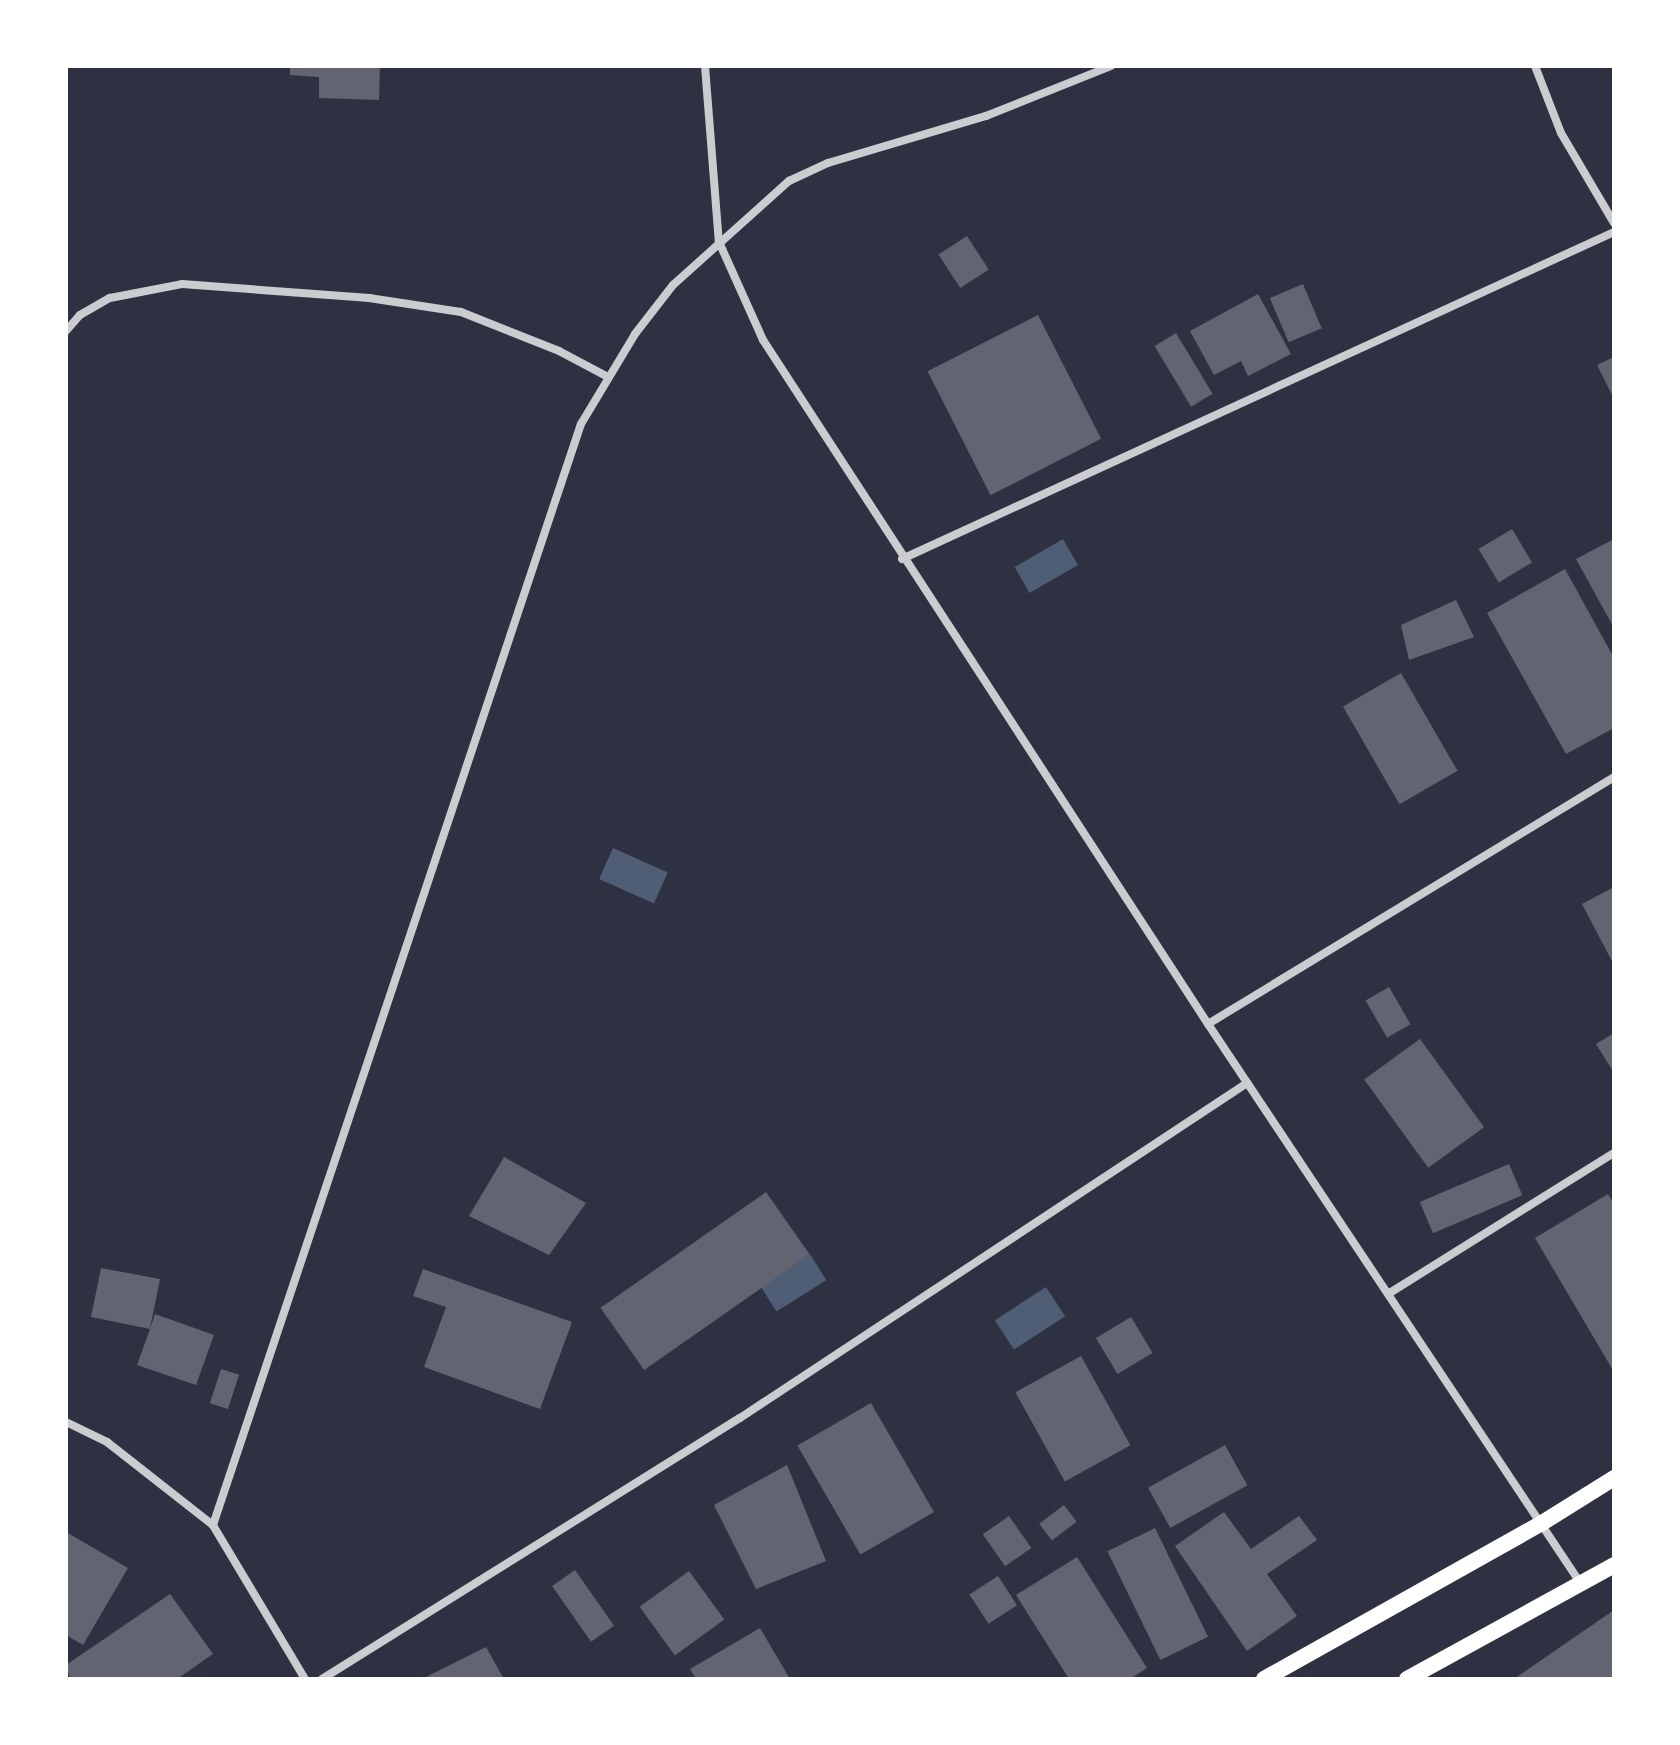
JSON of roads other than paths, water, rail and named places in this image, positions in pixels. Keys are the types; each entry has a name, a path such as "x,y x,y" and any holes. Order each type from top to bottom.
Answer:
{"main road":[{"path":"1264,1679 1542,1523 1614,1478"},
{"path":"1407,1679 1614,1565"}],"street":[{"path":"705,66 719,242 763,340 902,559 1582,1585"},
{"path":"213,1525 581,424 608,377 635,334 673,285 789,181 828,163 986,116 1111,66"},
{"path":"1535,66 1561,133 1614,223"},
{"path":"902,559 1614,232"},
{"path":"66,331 80,315 110,298 182,284 369,298 461,312 559,351 608,377"},
{"path":"1208,1024 1614,777"},
{"path":"322,1679 740,1418 1247,1083"},
{"path":"1388,1294 1614,1153"},
{"path":"66,1422 107,1442 213,1525 305,1679"}],"water":[{"path":"1063,539 1078,565 1030,593 1015,567"},
{"path":"613,848 668,872 654,903 599,879"},
{"path":"810,1254 826,1280 776,1312 760,1285"},
{"path":"1046,1287 1065,1316 1014,1350 995,1320"}]}
